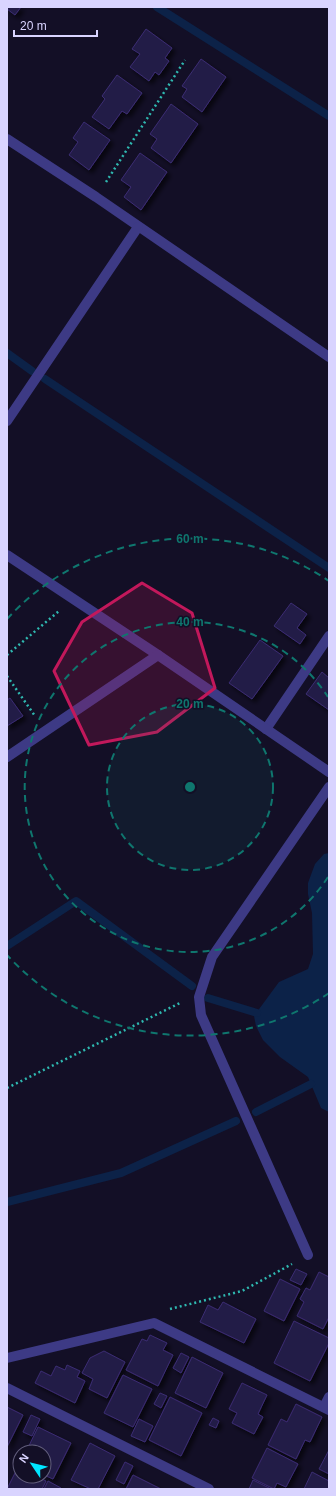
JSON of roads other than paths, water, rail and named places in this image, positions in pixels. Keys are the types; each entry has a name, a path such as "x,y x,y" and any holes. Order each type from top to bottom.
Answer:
{"street":[{"path":"7,139 96,197 329,357"},
{"path":"7,421 138,227"},
{"path":"7,555 158,655 329,772"},
{"path":"266,729 329,636"},
{"path":"7,757 158,655"},
{"path":"308,1255 201,1015 199,997 212,957 329,787"},
{"path":"7,1358 154,1323 326,1408 329,1396"},
{"path":"7,1388 209,1489"}],"water":[{"path":"329,853 329,1112 321,1108 308,1077 280,1057 263,1040 256,1026 254,1016 279,982 308,969 313,954 312,913 308,894 308,883 315,864 324,854"}],"waterway":[{"path":"157,7 329,116"},
{"path":"7,353 32,371"},
{"path":"45,379 329,568"},
{"path":"7,946 76,901 192,986"},
{"path":"208,998 257,1013"},
{"path":"256,1112 311,1084"},
{"path":"7,1202 121,1173 236,1121"}]}
